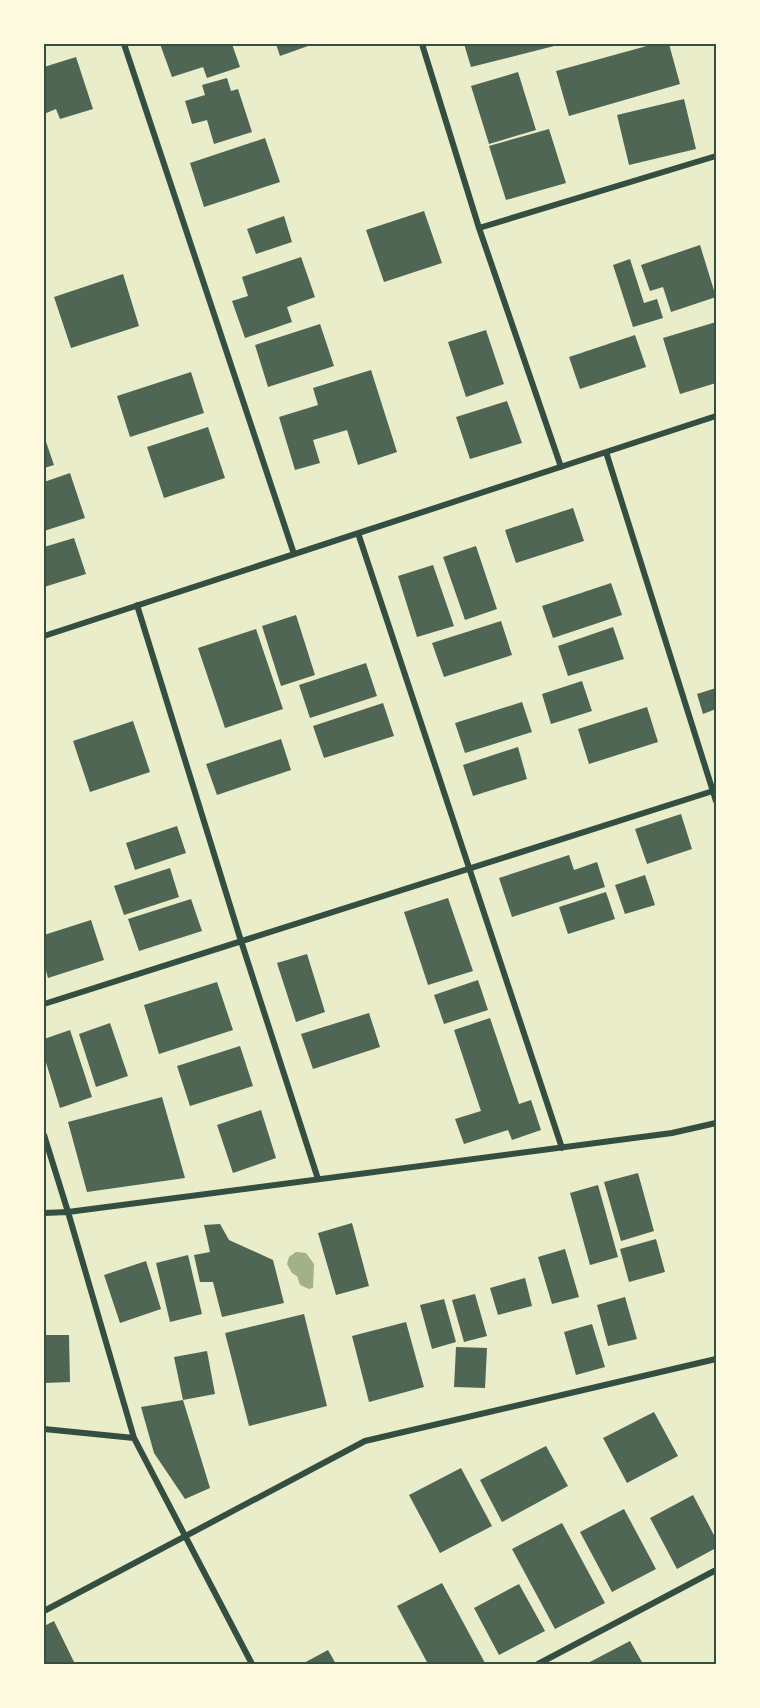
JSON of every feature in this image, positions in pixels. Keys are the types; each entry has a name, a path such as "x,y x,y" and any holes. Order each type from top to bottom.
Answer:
{"street":[{"path":"124,44 294,554"},
{"path":"422,44 479,228 561,467"},
{"path":"479,228 717,156"},
{"path":"44,636 717,416"},
{"path":"606,452 717,801"},
{"path":"358,533 562,1148"},
{"path":"137,605 241,941 318,1179"},
{"path":"44,1004 715,790"},
{"path":"44,1213 68,1212 562,1148 672,1133 717,1123"},
{"path":"44,1135 134,1438 252,1665"},
{"path":"44,1611 365,1442 717,1359"},
{"path":"44,1429 134,1438"},
{"path":"538,1665 717,1570"}],"shaded area":[{"path":"296,1252 306,1253 314,1264 313,1288 309,1289 300,1285 297,1276 292,1273 287,1264 289,1257"}],"building":[{"path":"160,44 232,44 240,67 207,78 203,67 172,77"},
{"path":"276,44 307,44 308,46 280,56"},
{"path":"464,44 562,44 471,67"},
{"path":"654,44 669,44 680,84 569,116 556,71"},
{"path":"76,57 93,109 60,119 56,109 44,114 44,67"},
{"path":"518,72 536,130 489,144 471,86"},
{"path":"227,78 231,91 238,89 252,132 214,144 207,120 192,124 185,101 205,95 202,85"},
{"path":"684,99 696,149 629,165 617,115"},
{"path":"549,129 566,183 506,200 489,146"},
{"path":"265,138 280,182 204,207 190,163"},
{"path":"424,211 442,263 384,282 366,230"},
{"path":"284,216 292,242 256,254 247,229"},
{"path":"700,245 716,297 671,312 663,287 650,291 641,265"},
{"path":"301,257 315,297 287,307 292,322 245,338 232,301 248,296 242,277"},
{"path":"630,259 644,303 657,299 663,318 633,327 613,265"},
{"path":"123,274 139,326 71,348 54,297"},
{"path":"716,322 716,383 680,394 663,338"},
{"path":"320,324 334,366 268,387 255,345"},
{"path":"486,330 504,384 466,397 448,342"},
{"path":"635,335 646,367 580,389 569,357"},
{"path":"371,370 397,452 358,465 347,430 313,440 320,463 295,470 279,417 318,405 313,388"},
{"path":"191,372 204,413 130,437 117,396"},
{"path":"507,401 522,443 470,459 456,417"},
{"path":"208,427 225,478 164,498 147,447"},
{"path":"44,436 54,465 44,468"},
{"path":"70,473 85,518 44,531 44,482"},
{"path":"573,508 584,541 516,563 505,530"},
{"path":"74,538 86,574 44,587 44,547"},
{"path":"476,546 497,609 465,620 443,557"},
{"path":"433,565 454,626 417,637 398,576"},
{"path":"611,583 622,615 553,638 542,606"},
{"path":"296,615 315,675 281,686 262,626"},
{"path":"501,621 512,655 444,677 432,643"},
{"path":"613,627 624,659 568,676 558,646"},
{"path":"256,629 283,709 225,728 198,648"},
{"path":"366,663 377,696 310,718 299,685"},
{"path":"582,681 592,711 551,724 542,694"},
{"path":"716,688 716,709 703,714 697,694"},
{"path":"522,702 532,732 465,753 455,723"},
{"path":"383,703 394,736 324,758 313,726"},
{"path":"647,707 658,742 589,764 578,729"},
{"path":"133,721 150,772 90,792 73,741"},
{"path":"281,739 291,770 217,795 206,764"},
{"path":"518,747 527,779 473,796 463,765"},
{"path":"681,814 692,849 647,864 635,829"},
{"path":"177,826 186,853 135,870 126,843"},
{"path":"569,855 574,870 597,862 605,887 512,917 499,878"},
{"path":"170,868 179,897 124,915 114,886"},
{"path":"645,875 655,905 625,914 615,885"},
{"path":"606,892 615,919 568,934 559,907"},
{"path":"448,898 473,971 428,985 404,912"},
{"path":"191,899 202,931 139,951 128,919"},
{"path":"91,920 104,960 48,978 44,964 44,935"},
{"path":"307,954 325,1012 296,1022 277,963"},
{"path":"478,980 488,1010 444,1024 434,995"},
{"path":"217,982 233,1030 159,1054 144,1005"},
{"path":"369,1013 380,1047 313,1069 301,1034"},
{"path":"490,1018 519,1104 531,1100 541,1130 512,1140 508,1130 464,1144 455,1119 481,1111 454,1030"},
{"path":"110,1023 128,1076 96,1087 79,1034"},
{"path":"70,1030 92,1097 60,1108 44,1056 44,1039"},
{"path":"240,1046 253,1086 190,1106 177,1066"},
{"path":"162,1097 185,1178 87,1192 68,1122"},
{"path":"261,1110 276,1158 233,1173 217,1125"},
{"path":"638,1173 654,1231 621,1241 604,1182"},
{"path":"598,1185 618,1257 590,1265 570,1193"},
{"path":"352,1223 369,1286 336,1295 318,1233"},
{"path":"220,1224 229,1240 273,1260 284,1303 222,1317 213,1282 200,1282 194,1255 210,1252 204,1225"},
{"path":"656,1239 665,1272 629,1282 620,1249"},
{"path":"565,1249 579,1297 552,1304 538,1257"},
{"path":"188,1255 202,1314 170,1322 156,1263"},
{"path":"146,1261 161,1309 120,1323 104,1275"},
{"path":"525,1278 532,1306 498,1315 490,1288"},
{"path":"475,1294 487,1336 464,1342 452,1300"},
{"path":"625,1297 637,1339 608,1346 597,1305"},
{"path":"444,1299 456,1342 432,1349 420,1305"},
{"path":"304,1314 327,1406 249,1426 225,1333"},
{"path":"406,1322 424,1387 369,1402 352,1336"},
{"path":"592,1324 605,1367 576,1375 564,1332"},
{"path":"44,1335 69,1335 70,1382 44,1383"},
{"path":"456,1347 487,1348 485,1388 454,1387"},
{"path":"207,1351 215,1394 183,1400 174,1357"},
{"path":"183,1400 210,1488 185,1499 154,1453 141,1407"},
{"path":"654,1412 678,1456 627,1483 603,1438"},
{"path":"546,1446 568,1486 502,1522 480,1480"},
{"path":"461,1468 492,1526 440,1553 409,1495"},
{"path":"693,1495 716,1539 716,1548 677,1569 650,1518"},
{"path":"624,1509 656,1569 612,1592 580,1532"},
{"path":"562,1523 605,1603 555,1629 512,1549"},
{"path":"442,1583 485,1663 428,1664 397,1606"},
{"path":"519,1584 545,1631 499,1655 474,1608"},
{"path":"54,1621 75,1664 44,1664 44,1626"},
{"path":"630,1641 643,1664 586,1664"},
{"path":"328,1650 336,1664 302,1664"}]}
